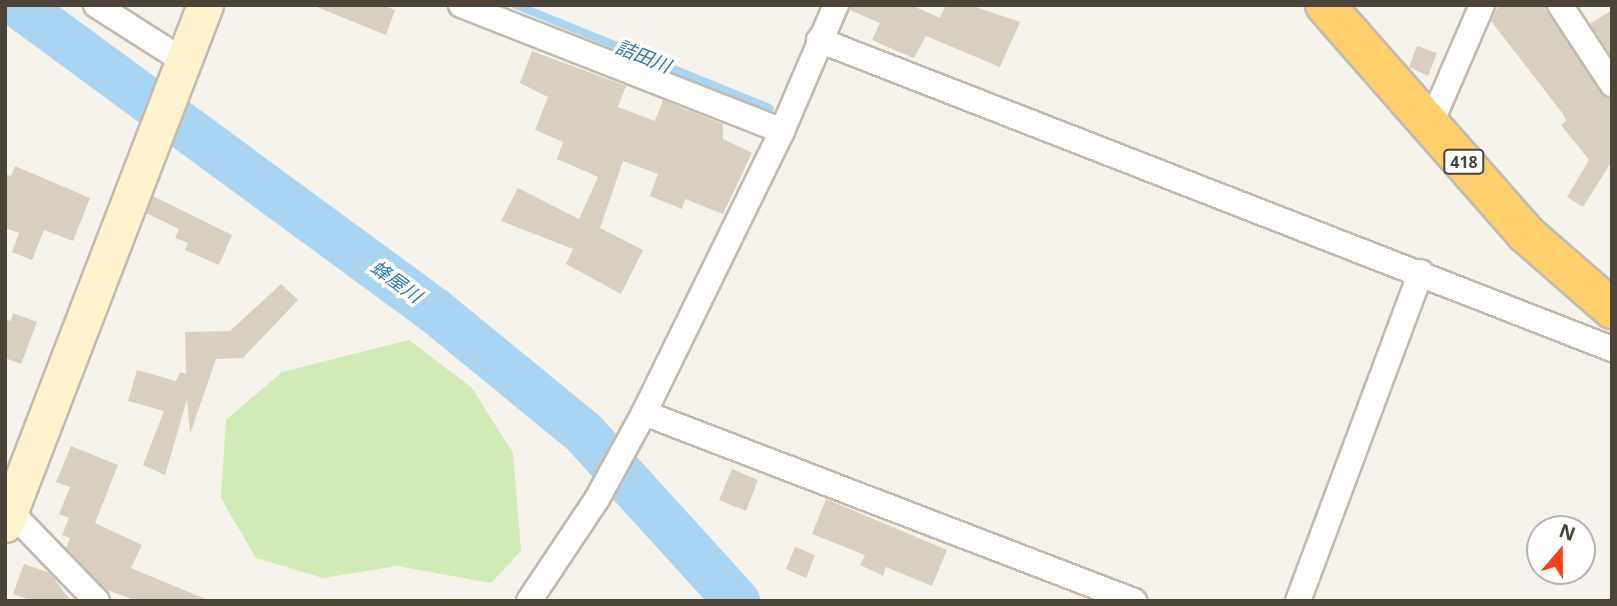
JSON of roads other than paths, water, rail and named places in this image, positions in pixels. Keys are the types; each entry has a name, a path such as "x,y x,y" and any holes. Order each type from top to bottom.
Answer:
{"highway":[{"name":"418","path":"1325,5 1525,233 1612,309"}],"street":[{"path":"96,5 181,69"},
{"path":"97,601 7,513 205,5"},
{"path":"461,5 782,131"},
{"path":"529,601 597,499 638,423 782,131 836,5"},
{"path":"1431,123 1482,5"},
{"path":"1560,5 1612,84"},
{"path":"819,40 1421,272 1612,349"},
{"path":"1298,601 1421,272"},
{"path":"638,423 1134,601"}],"waterway":[{"name":"蜂屋川","path":"18,5 435,311 583,432 737,601"},
{"name":"詰田川","path":"516,5 770,108"}]}
